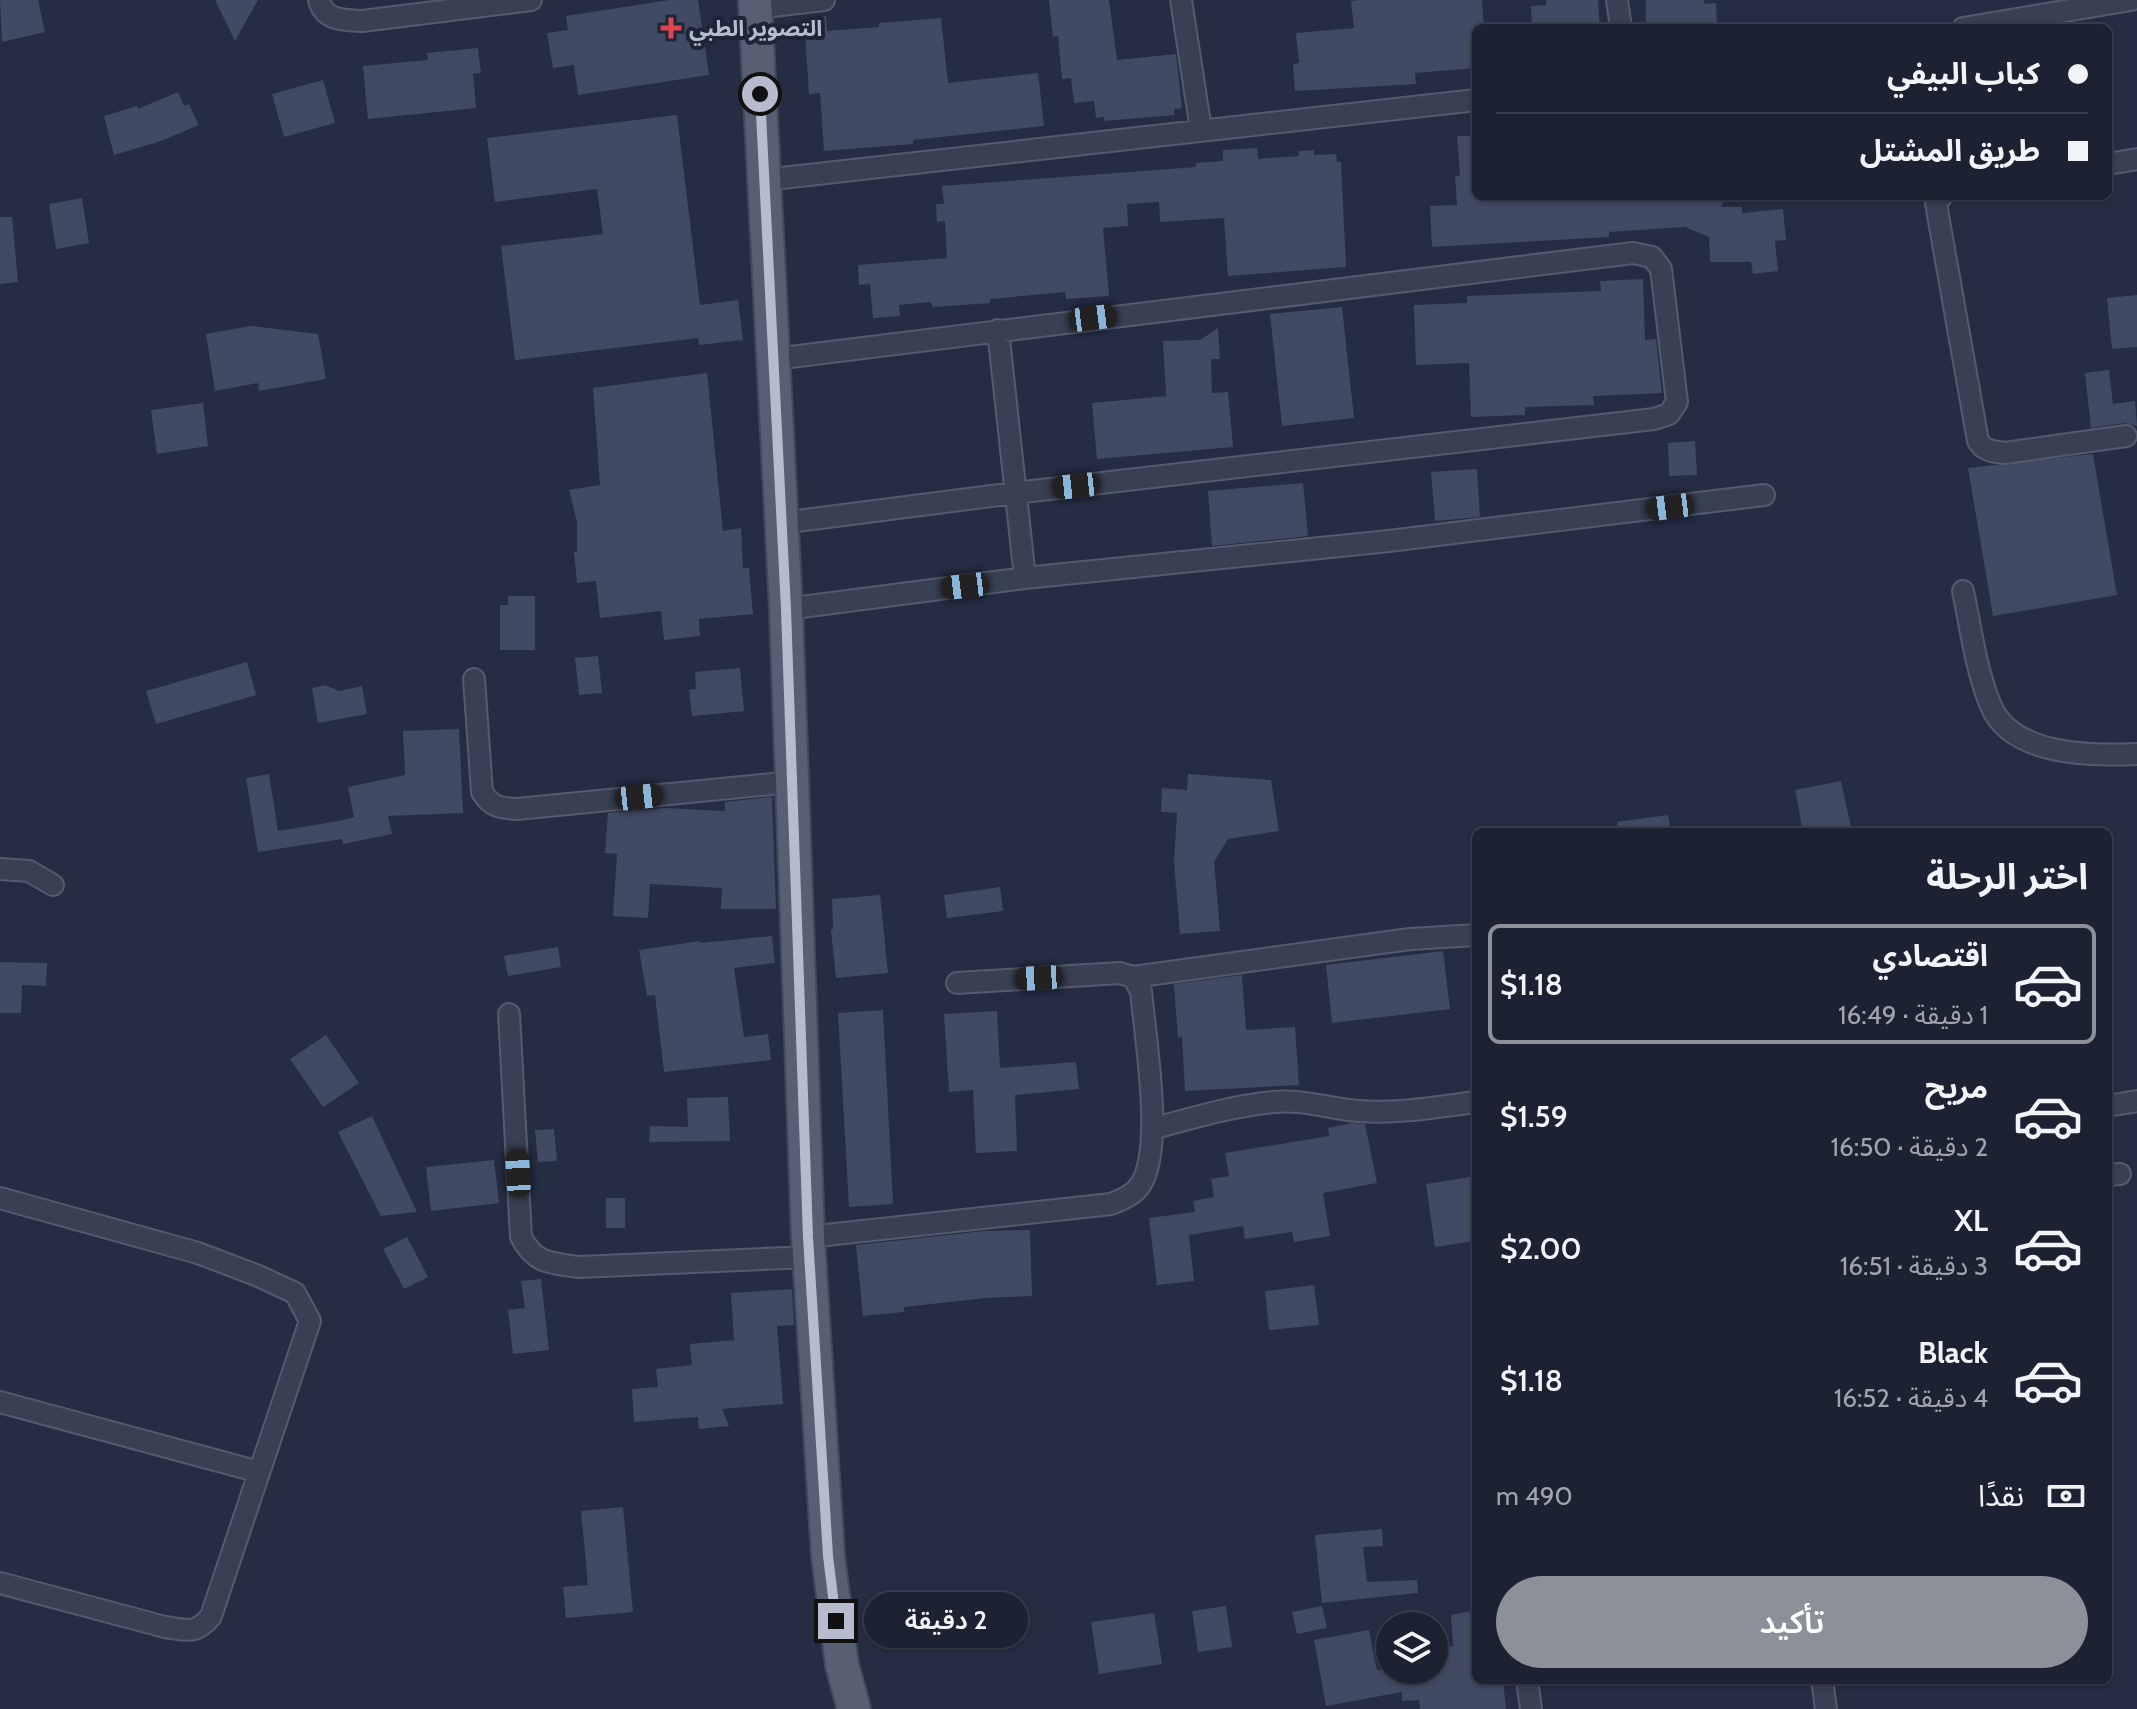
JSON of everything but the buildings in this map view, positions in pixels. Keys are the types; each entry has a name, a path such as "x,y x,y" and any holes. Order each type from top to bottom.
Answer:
{"main road":[{"path":"755,4 786,609 808,1247 828,1556 842,1665 854,1709"}],"street":[{"path":"319,0 326,14 339,20 362,21 531,0"},
{"path":"755,4 824,0"},
{"path":"1181,0 1201,130"},
{"path":"1617,0 1620,24"},
{"path":"1987,24 2131,0"},
{"path":"764,180 1472,100"},
{"path":"2112,163 2137,159"},
{"path":"1939,200 1936,203 1978,441 1983,447 2005,453 2126,436"},
{"path":"774,359 1633,253 1652,257 1661,269 1677,402 1669,414 1654,419 781,523"},
{"path":"998,330 1025,578"},
{"path":"786,609 1025,578 1389,541 1764,495"},
{"path":"1963,591 1992,709 2012,733 2061,752 2106,756 2137,754"},
{"path":"474,679 482,792 487,802 496,807 517,809 792,782"},
{"path":"0,869 29,871 53,885"},
{"path":"957,983 1120,973 1133,977 1410,939 1472,935"},
{"path":"509,1014 521,1237 528,1250 542,1261 579,1267 808,1247 1111,1204 1128,1197 1140,1187 1149,1168 1152,1129 1141,991 1133,977"},
{"path":"1152,1129 1233,1108 1274,1102 1304,1101 1343,1109 1389,1113 1472,1103"},
{"path":"2112,1105 2137,1101"},
{"path":"0,1198 198,1253 256,1275 295,1293 310,1321 211,1616 201,1628 165,1627 0,1583"},
{"path":"0,1402 259,1472"},
{"path":"1528,1684 1531,1709"},
{"path":"1823,1684 1826,1709"}],"place":[{"name":"التصوير الطبي","path":"671,28"}],"route":[{"path":"760,94 786,609 808,1237 828,1556 836,1621"}]}
